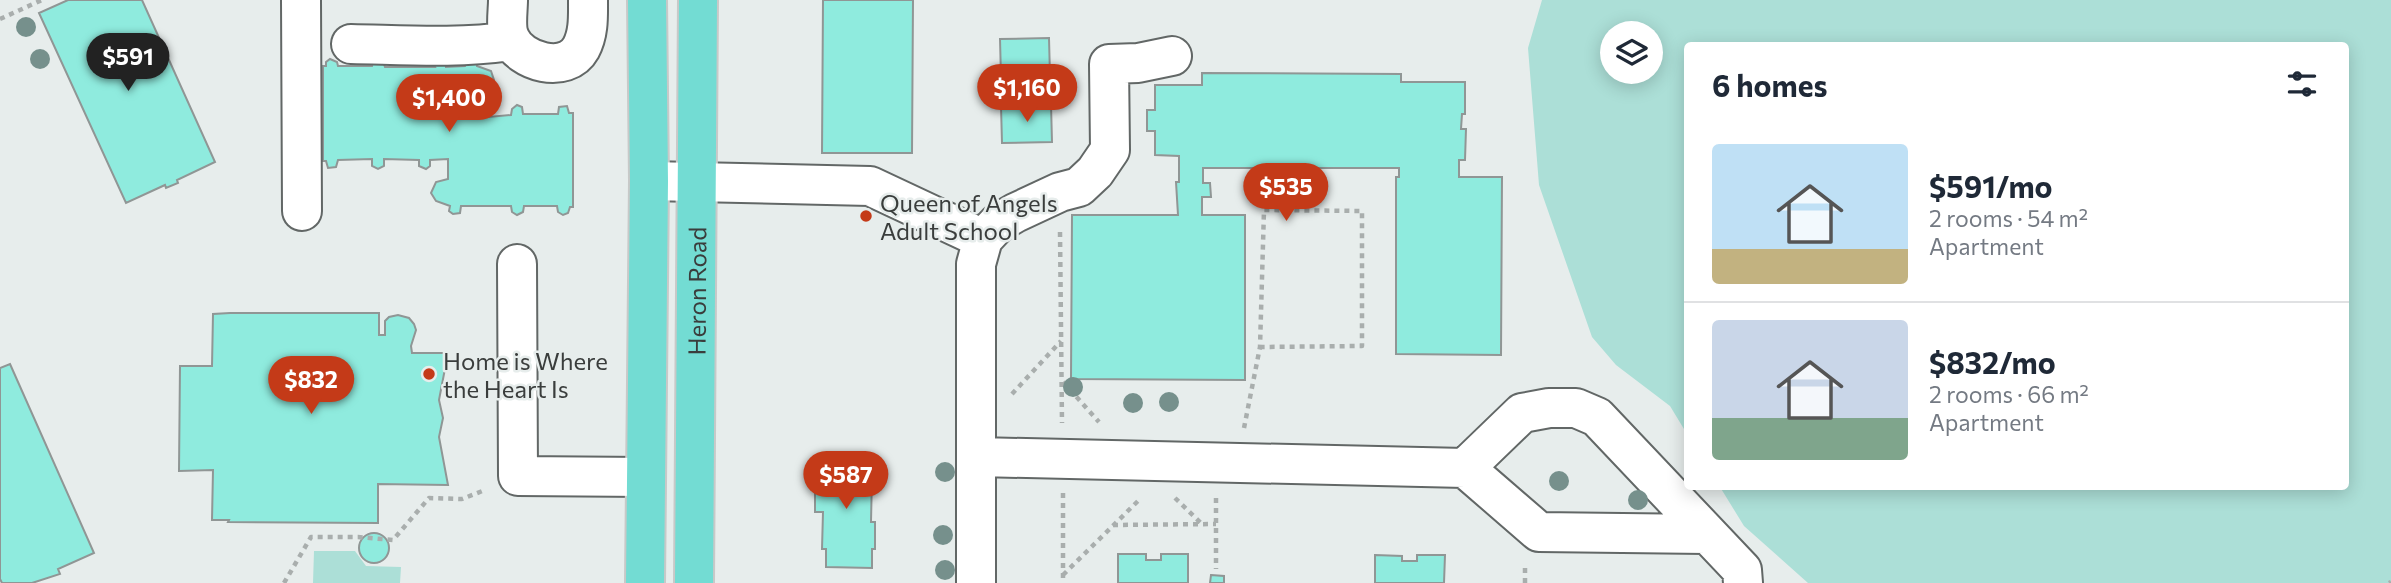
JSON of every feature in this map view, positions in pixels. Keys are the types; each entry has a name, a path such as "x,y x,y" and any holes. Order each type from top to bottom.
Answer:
{"main road":[{"name":"Heron Road","path":"645,583 648,0"},
{"name":"Heron Road","path":"694,583 698,0"}],"lane":[{"path":"301,0 302,211"},
{"path":"508,0 508,35 516,49 537,61 556,63 569,59 580,50 588,29 588,0"},
{"path":"351,44 458,46 511,41"},
{"path":"976,583 976,264 983,239 999,223 1015,213 1060,192 1079,187 1095,172 1110,150 1109,64 1138,63 1171,56"},
{"path":"649,181 870,186 983,239"},
{"path":"517,264 518,477 646,477"},
{"path":"1465,468 1522,414 1549,408 1576,408 1597,417 1742,570 1742,583"},
{"path":"978,457 1465,468 1539,532 1706,534"}],"path":[{"path":"0,19 42,0"},
{"path":"1060,192 1062,427"},
{"path":"1216,569 1216,524 1226,462 1260,347 1264,210 1362,211 1362,346 1260,347"},
{"path":"976,409 1006,400 1061,340"},
{"path":"1062,381 1104,428"},
{"path":"284,583 310,537 393,540 429,498 462,499 518,477"},
{"path":"1063,575 1149,490"},
{"path":"1167,490 1202,524"},
{"path":"1063,492 1063,583"},
{"path":"1113,525 1216,524"}],"green space":[{"path":"1542,0 2391,0 2391,583 1808,583 1744,526 1722,490 2349,490 2349,42 1684,42 1684,429 1670,406 1616,365 1592,337 1539,185 1528,48"},
{"path":"314,551 355,551 366,566 401,567 400,583 313,583"}],"building":[{"path":"68,0 142,0 215,162 177,180 178,183 166,188 165,185 126,203 39,13"},
{"path":"823,0 913,0 912,153 822,153"},
{"path":"1049,38 1050,76 1001,77 1000,39"},
{"path":"330,59 337,62 338,66 372,66 373,61 383,61 385,67 435,67 434,65 446,64 446,67 465,66 466,63 477,62 477,66 491,71 494,80 490,91 479,95 478,118 511,115 512,109 517,105 522,107 523,114 558,114 559,107 567,106 569,113 573,113 573,207 563,215 558,212 557,206 524,206 523,212 517,215 512,212 511,206 461,206 460,213 453,214 449,211 450,206 436,201 431,193 436,182 448,179 448,159 430,160 430,166 426,169 419,166 419,160 384,159 384,166 378,169 372,166 372,159 338,160 336,167 328,168 326,161 323,161 323,66 326,66"},
{"path":"1202,73 1401,74 1401,82 1465,82 1465,114 1462,114 1461,129 1466,129 1465,160 1459,160 1459,177 1502,177 1501,355 1396,354 1396,177 1399,177 1399,168 1203,168 1203,183 1210,183 1211,197 1202,197 1202,215 1245,215 1245,380 1071,379 1072,215 1178,215 1176,182 1179,182 1179,156 1155,155 1155,131 1147,131 1147,110 1155,110 1155,85 1202,85"},
{"path":"1051,104 1052,142 1002,143 1001,106"},
{"path":"379,313 379,335 385,335 385,321 389,317 398,315 409,318 416,330 411,346 412,353 448,353 439,400 443,418 439,437 448,485 378,484 378,523 212,520 213,470 179,471 180,366 212,366 213,314"},
{"path":"10,364 94,553 58,569 60,574 32,583 2,583 0,579 0,368"},
{"path":"820,456 868,456 868,475 872,475 871,522 875,522 872,568 826,567 826,549 822,549 823,512 815,512 815,475 820,475"},
{"path":"374,533 385,537 389,548 385,559 374,563 363,559 359,548 363,537"},
{"path":"1118,554 1146,554 1146,560 1161,560 1161,554 1188,554 1188,583 1118,583"},
{"path":"1375,555 1402,556 1402,561 1417,561 1417,555 1445,555 1444,583 1375,583"},
{"path":"1211,575 1224,576 1224,583 1210,583"}],"place":[{"name":"Queen of Angels Adult School","path":"866,216"},
{"name":"Home is Where the Heart Is","path":"429,374"}]}
